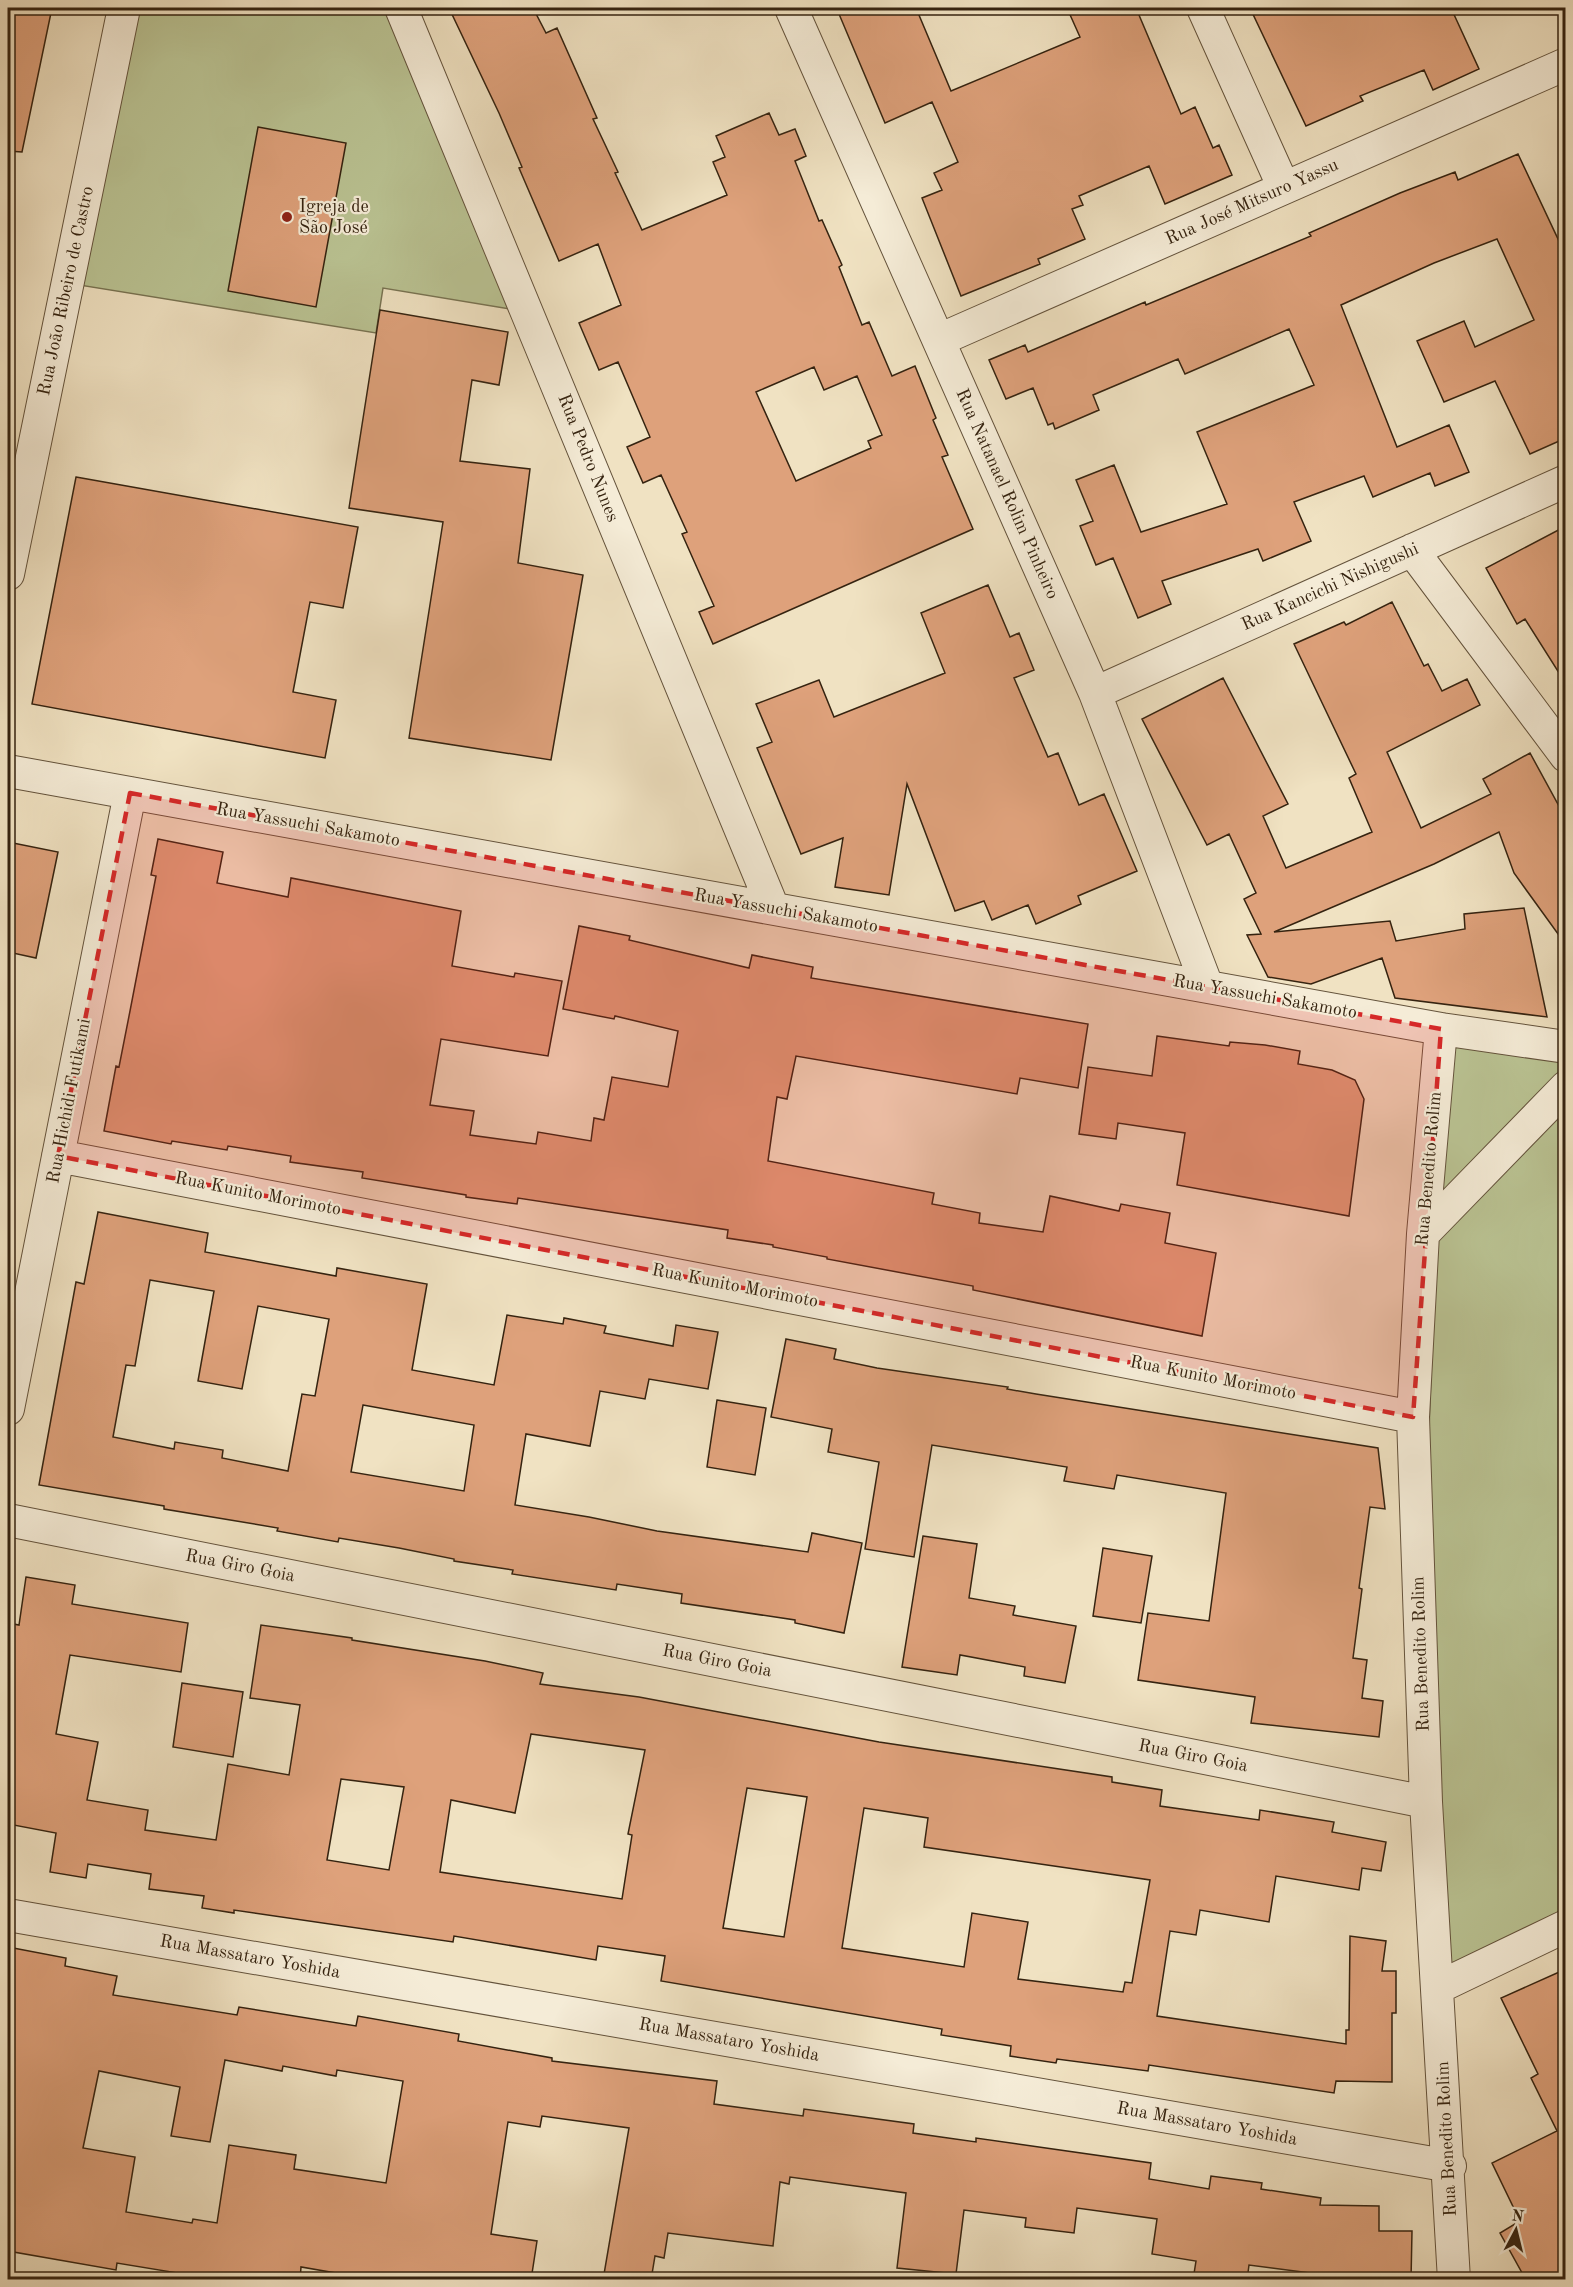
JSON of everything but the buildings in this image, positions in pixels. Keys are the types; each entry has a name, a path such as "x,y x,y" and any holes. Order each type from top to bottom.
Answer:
{"street":[{"name":"Rua João Ribeiro de Castro","path":"8,574 124,8"},
{"name":"Rua Pedro Nunes","path":"401,8 773,908"},
{"name":"Rua Natanael Rolim Pinheiro","path":"791,8 1095,693 1207,986"},
{"path":"1203,8 1284,188"},
{"name":"Rua José Mitsuro Yassu","path":"939,340 1566,64"},
{"name":"Rua Kancichi Nishigushi","path":"1095,693 1566,481"},
{"path":"1413,550 1566,756"},
{"name":"Rua Yassuchi Sakamoto","path":"8,771 1441,1029 1566,1047"},
{"name":"Rua Hichidi Futikami","path":"8,1409 12,1364 58,1156 130,793"},
{"name":"Rua Benedito Rolim","path":"1441,1029 1423,1234 1413,1417 1426,1802 1450,2166 1454,2280"},
{"path":"1423,1234 1566,1087"},
{"name":"Rua Kunito Morimoto","path":"58,1156 1413,1417"},
{"name":"Rua Giro Goia","path":"8,1520 1426,1802"},
{"name":"Rua Massataro Yoshida","path":"8,1915 1450,2166"},
{"path":"1439,1987 1566,1926"}],"highlighted area":[{"path":"130,793 1441,1029 1413,1417 58,1156"}],"green space":[{"path":"135,8 386,8 510,309 383,288 376,333 79,285"},
{"path":"1447,1036 1565,1053 1565,1079 1431,1217"},
{"path":"1565,1102 1565,1911 1445,1971 1429,1429 1436,1239"}],"place":[{"name":"Igreja de São José","path":"287,217"}]}
